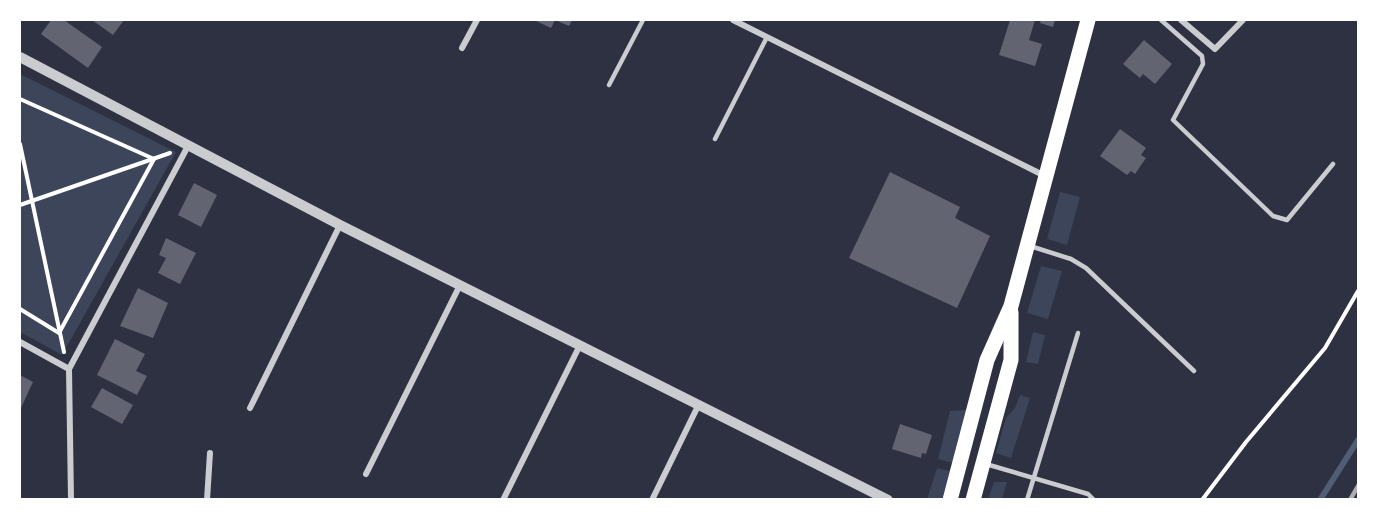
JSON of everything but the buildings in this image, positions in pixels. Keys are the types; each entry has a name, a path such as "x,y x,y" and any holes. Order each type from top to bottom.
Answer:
{"main road":[{"path":"950,500 987,360 1011,306 1088,20"},
{"path":"973,500 1011,360 1011,306"}],"street":[{"path":"462,48 477,20"},
{"path":"733,20 1045,176"},
{"path":"1181,20 1215,49 1243,20"},
{"path":"20,57 340,225 888,500"},
{"path":"71,500 69,369 188,146"},
{"path":"250,408 340,225"},
{"path":"366,474 460,285"},
{"path":"20,342 69,369"},
{"path":"503,500 580,345"},
{"path":"652,500 699,404"},
{"path":"207,500 210,453"}],"lane":[{"path":"609,85 643,20"},
{"path":"1161,20 1202,56 1203,64 1173,120 1273,216 1287,219 1333,164"},
{"path":"715,139 767,37"},
{"path":"1027,245 1071,259 1086,268 1194,372"},
{"path":"1027,500 1078,333"},
{"path":"982,463 1088,494 1094,500"}],"path":[{"path":"20,99 154,159"},
{"path":"20,144 59,333 69,369"},
{"path":"20,205 188,146"},
{"path":"59,333 154,159"},
{"path":"1202,500 1246,442 1325,348 1359,291"},
{"path":"20,309 59,333"}],"shaded area":[{"path":"20,74 176,152 62,355 20,332"},
{"path":"1060,192 1080,197 1067,245 1047,239"},
{"path":"1041,266 1062,271 1048,319 1027,313"},
{"path":"1033,332 1045,335 1038,364 1026,362"},
{"path":"1020,395 1030,398 1011,458 996,453 1006,418 1015,408"},
{"path":"966,410 953,463 938,459 950,411"},
{"path":"937,468 951,471 942,499 927,499"},
{"path":"994,482 1007,482 1002,499 988,499"}],"waterway":[{"path":"1320,500 1358,440"}],"railway":[{"path":"1350,500 1358,486"}]}
